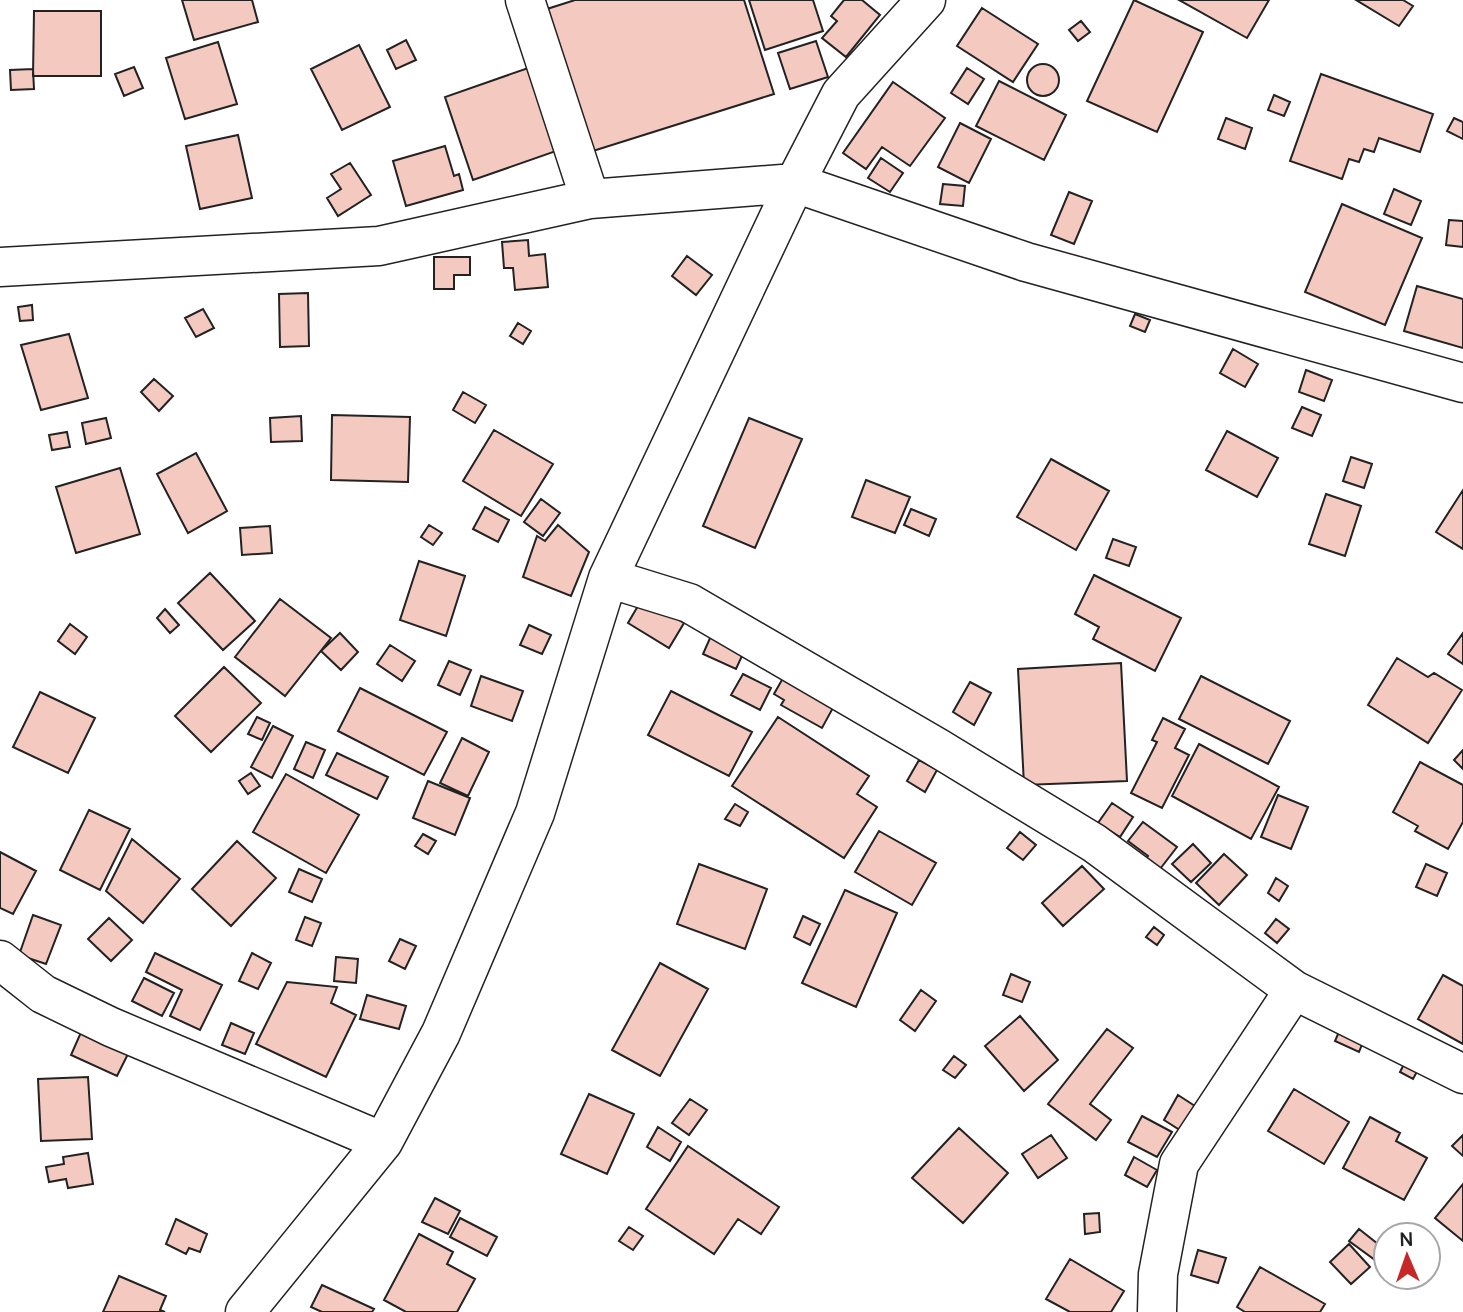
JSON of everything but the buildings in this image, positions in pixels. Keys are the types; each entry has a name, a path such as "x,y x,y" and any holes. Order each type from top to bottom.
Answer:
{"street":[{"path":"524,0 590,199"},
{"path":"245,1312 383,1142 441,1033 535,813 608,578 795,183 841,94 926,0"},
{"path":"0,267 379,246 590,199 795,183 1026,262 1463,383"},
{"path":"608,578 689,603 938,748 1094,843 1294,990 1463,1074"},
{"path":"0,960 43,994 111,1027 383,1142"},
{"path":"1157,1312 1158,1274 1179,1164 1294,990"}]}
